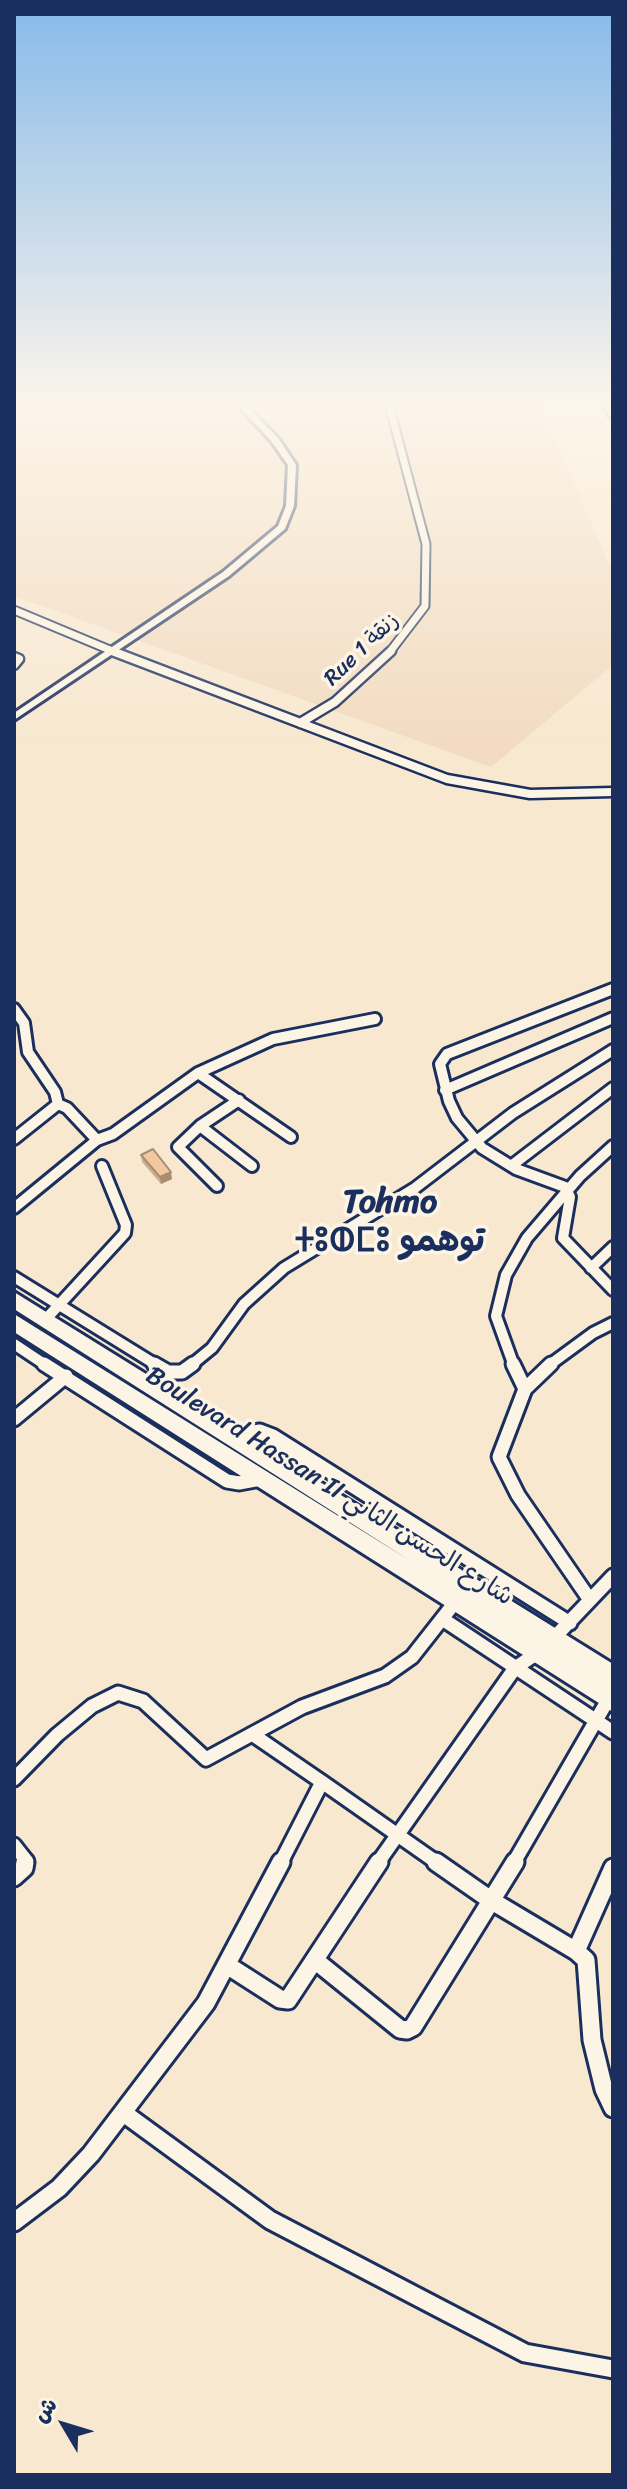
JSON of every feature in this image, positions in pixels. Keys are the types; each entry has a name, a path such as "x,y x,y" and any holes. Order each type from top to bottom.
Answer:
{"main road":[{"name":"Boulevard Hassan II شارع الحسن الثاني","path":"14,1300 52,1312 229,1436 612,1692"},
{"name":"Boulevard Hassan II شارع الحسن الثاني","path":"14,1322 263,1479 450,1610 545,1646"}],"street":[{"path":"14,717 248,558 275,534 287,517"},
{"name":"Rue 1 زنقة","path":"300,723 335,702 366,677 398,644 425,606 427,550 418,517"},
{"path":"15,611 428,773 481,787 530,794 613,792"},
{"path":"14,657 19,659 14,665"},
{"path":"613,989 444,1056 440,1064 445,1090 457,1118 475,1141 511,1166 562,1184 567,1190 570,1197 563,1238 613,1290"},
{"path":"14,1009 24,1023 28,1052 55,1092 58,1104"},
{"path":"445,1090 613,1018"},
{"path":"14,1208 97,1140 113,1134 198,1073 273,1039 375,1019"},
{"path":"14,1277 52,1312 168,1372 182,1372 212,1348 244,1304 284,1268 415,1188 535,1097 613,1050"},
{"path":"198,1073 291,1137"},
{"path":"511,1166 613,1088"},
{"path":"217,1186 178,1147 200,1126 239,1100"},
{"path":"14,1139 58,1104"},
{"path":"58,1104 67,1108 97,1140"},
{"path":"200,1126 252,1166"},
{"path":"525,1389 505,1348 496,1316 499,1295 514,1257 567,1190 613,1146"},
{"path":"52,1312 125,1233 126,1225 102,1166"},
{"path":"591,1268 613,1247"},
{"path":"590,1600 518,1495 499,1457 525,1389 546,1367 593,1333 613,1323"},
{"path":"14,1344 227,1481 239,1483 263,1479"},
{"path":"14,1418 66,1376"},
{"path":"229,1436 260,1431 273,1436 570,1623"},
{"path":"227,1965 280,1999 288,2000 397,1833 515,1668 570,1623 613,1576"},
{"path":"14,1779 57,1735 92,1706 118,1693 143,1701 206,1759 302,1707 385,1676 412,1657 450,1610 515,1668 613,1732"},
{"path":"316,1961 400,2029 413,2027 492,1901 612,1692"},
{"path":"252,1734 492,1901 586,1960 592,2040 604,2089 613,2108"},
{"path":"14,2222 59,2188 125,2114 206,2003 322,1782"},
{"path":"14,1845 25,1859 24,1868 14,1877"},
{"path":"576,1951 613,1868"},
{"path":"125,2114 270,2220 525,2353 613,2369"}],"shaded area":[{"path":"14,517 589,517 613,573 613,665 491,767 14,596"}],"building":[{"path":"153,1149 171,1172 160,1177 141,1155"}],"district":[{"name":"Tohmo ⵜⵓⵀⵎⵓ توهمو","path":"390,1222"}]}
